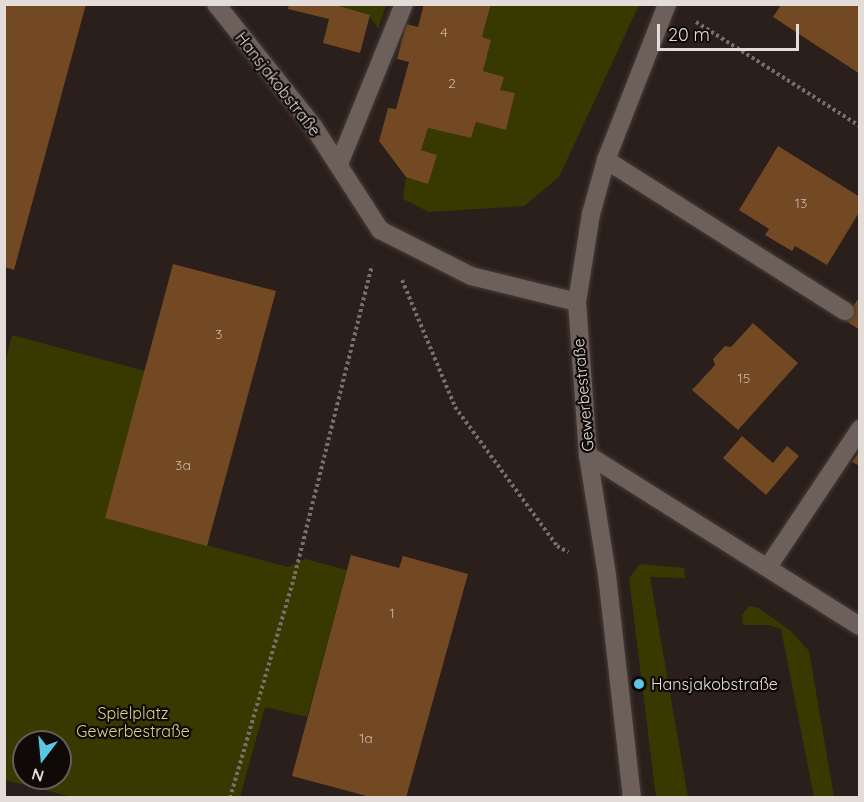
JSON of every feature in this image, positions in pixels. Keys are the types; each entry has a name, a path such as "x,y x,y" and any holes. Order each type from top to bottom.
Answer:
{"street":[{"name":"Hansjakobstraße","path":"216,4 339,164 380,230"},
{"path":"339,164 404,4"},
{"name":"Gewerbestraße","path":"632,798 607,575 588,455 577,302 591,214 606,160 667,4"},
{"path":"606,160 845,311"},
{"path":"380,230 471,276 577,302"},
{"path":"768,567 860,429"},
{"path":"588,455 860,626"}],"path":[{"path":"689,17 860,126"},
{"path":"380,230 455,407 557,546 607,575"},
{"path":"230,798 295,574 380,230"}],"green space":[{"path":"332,4 386,5 378,29 369,15"},
{"path":"491,5 639,5 559,177 524,206 429,212 403,199 406,177 428,183 437,155 421,150 428,128 471,138 476,122 506,129 515,94 500,90 503,77 483,71 491,40 482,37"},
{"name":"Spielplatz Gewerbestraße","path":"12,335 145,371 105,518 288,567 305,559 347,570 307,717 265,707 240,797 72,797 44,790 72,790 72,730 12,730 12,782 5,780 4,368"},
{"path":"640,564 684,568 685,578 650,577 688,797 656,797 629,578"},
{"path":"749,606 759,608 791,631 809,651 834,797 814,797 781,629 769,625 743,625 742,615"}],"building":[{"path":"4,4 86,4 14,270 4,267"},
{"path":"289,4 332,4 370,15 360,53 323,43 329,19 288,9"},
{"path":"424,4 491,4 482,37 491,40 483,71 504,77 500,90 515,93 506,130 476,122 471,138 428,128 421,150 437,155 428,184 406,177 379,141 388,108 396,109 409,62 397,59 406,24 418,27"},
{"path":"781,5 860,5 860,74 773,17"},
{"path":"778,146 860,197 860,211 827,265 795,246 792,251 765,235 769,229 739,210"},
{"path":"173,264 276,291 207,546 105,518"},
{"path":"860,296 860,330 844,320"},
{"path":"753,323 798,363 738,430 692,390 715,365 713,359 725,346 731,347"},
{"path":"742,436 773,463 787,446 799,456 766,495 723,458"},
{"path":"860,451 860,466 852,462"},
{"path":"351,555 399,568 403,556 468,574 406,798 374,798 292,776"}],"place":[{"name":"Hansjakobstraße","path":"639,684"}]}
